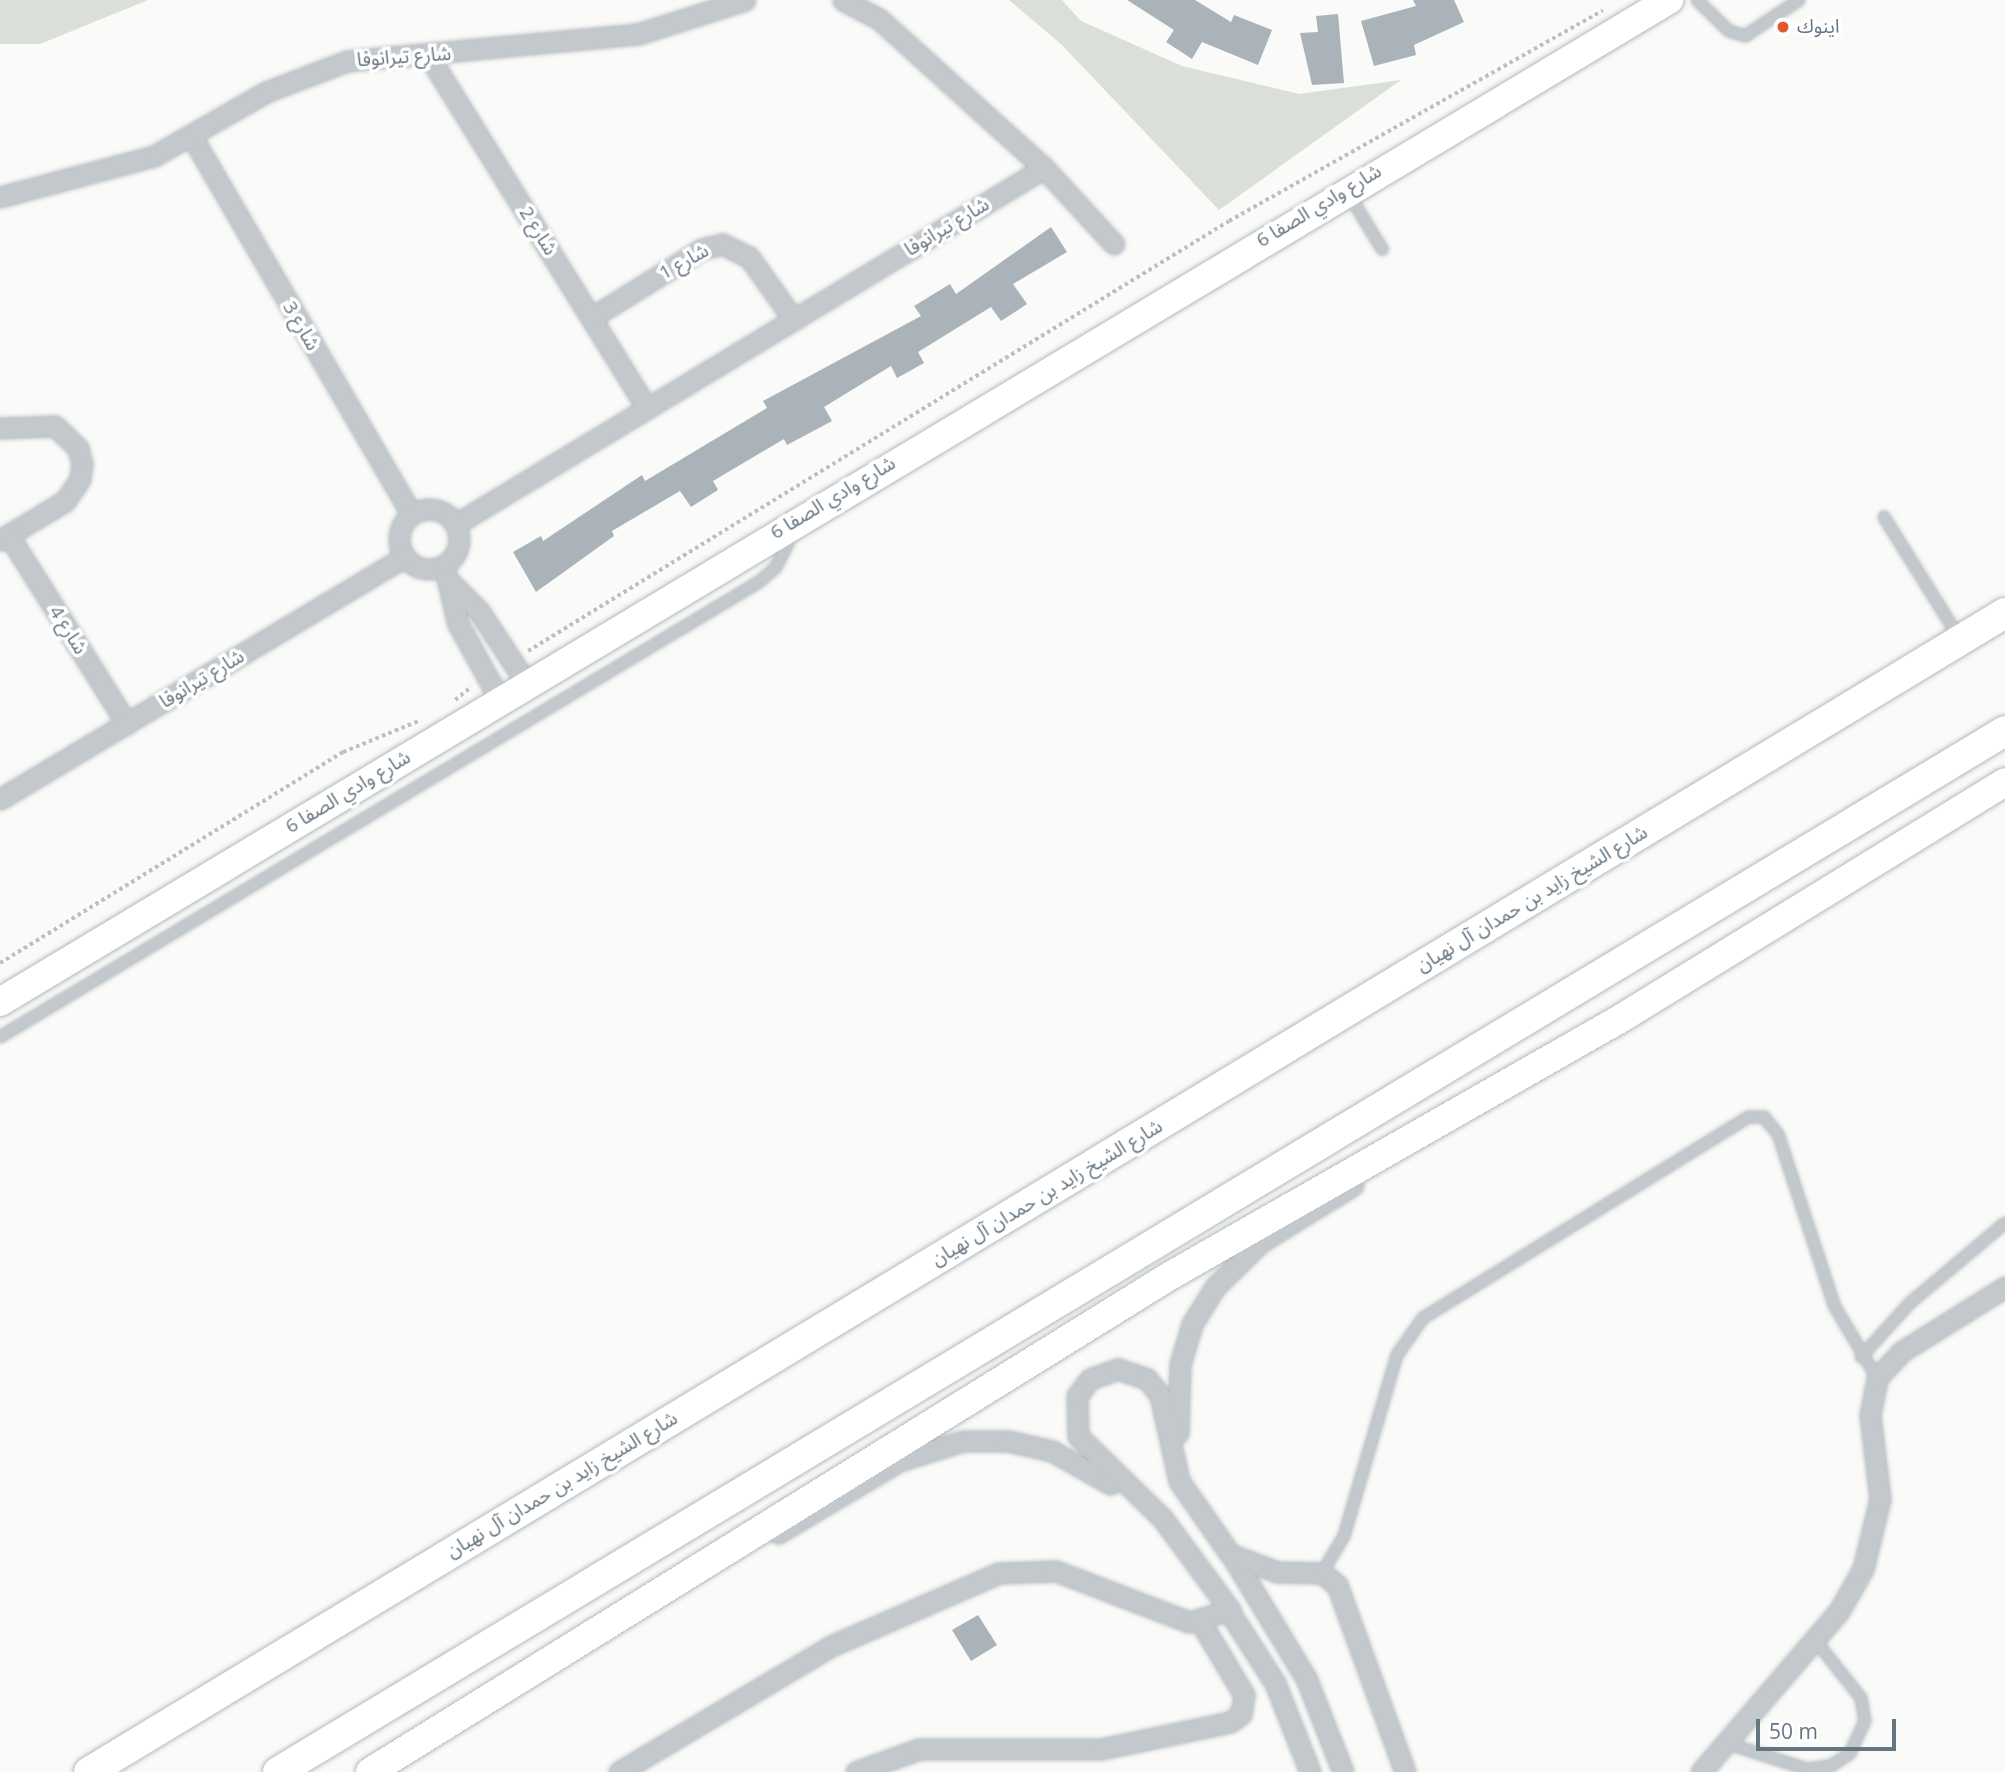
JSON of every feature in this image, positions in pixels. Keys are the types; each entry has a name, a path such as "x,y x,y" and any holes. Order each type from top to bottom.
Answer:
{"main road":[{"name":"شارع وادي الصفا 6","path":"0,1002 799,518 1669,0"},
{"name":"شارع الشيخ زايد بن حمدان آل نهيان","path":"89,1772 2005,613"},
{"path":"278,1772 2005,731"},
{"path":"370,1772 688,1573 1395,1143 1620,1019 2005,782"}],"street":[{"name":"شارع تيرانوفا","path":"0,197 113,170 191,137 306,75 359,59 428,55 638,34 745,0"},
{"path":"843,0 879,19 1044,168 1114,244"},
{"name":"شارع 2","path":"428,55 647,408"},
{"name":"شارع 3","path":"191,137 411,514"},
{"name":"شارع تيرانوفا","path":"456,524 1044,168"},
{"name":"شارع 1","path":"592,318 702,248 722,244 749,257 794,320"},
{"path":"0,428 55,426 78,448 82,464 75,491 4,538"},
{"path":"500,700 458,624 452,580 460,542 456,524 435,509 411,514 398,534 404,557 422,569 452,580 527,684"},
{"name":"شارع 4","path":"4,538 127,724"},
{"name":"شارع تيرانوفا","path":"0,799 404,557"},
{"path":"482,669 507,654"},
{"path":"1395,1143 1355,1184 1244,1255 1192,1324 1178,1382 1180,1445 1230,1554 1277,1572 1322,1573 1342,1593 1405,1772"},
{"path":"1701,1772 1722,1742 1815,1640 1852,1590 1877,1522 1880,1475 1870,1403 1877,1378 1901,1352 2005,1287"},
{"path":"1310,1772 1275,1683 1230,1610 1163,1519 1078,1436 1074,1405 1090,1379 1118,1369 1155,1387 1179,1481 1230,1554 1299,1666 1343,1772"},
{"path":"688,1573 769,1538 919,1452 963,1441 1009,1441 1073,1460 1111,1485 1230,1610"},
{"path":"618,1772 831,1646 999,1573 1056,1571 1201,1623 1244,1695 1244,1708 1230,1722 1101,1749 919,1749 856,1772"},
{"path":"1201,1623 1230,1610"}],"lane":[{"path":"1697,0 1729,31 1745,36 1799,0"},
{"path":"1346,190 1381,249"},
{"path":"1884,517 1960,639"},
{"path":"0,1037 759,582 784,556 799,518"},
{"path":"1322,1573 1344,1535 1396,1355 1423,1318 1749,1117 1764,1117 1778,1134 1825,1282 1861,1357 1877,1378"},
{"path":"1861,1357 1910,1303 2005,1223"},
{"path":"1722,1742 1807,1769 1831,1766 1850,1753 1864,1721 1861,1698 1815,1640"}],"path":[{"path":"507,654 596,614 709,535 1229,221 1611,6"},
{"path":"445,707 482,669"},
{"path":"0,963 343,752 431,716"}],"shaded area":[{"path":"0,0 148,0 40,44 0,44"},
{"path":"1009,0 1062,0 1081,21 1182,66 1299,94 1401,80 1219,210 1061,44"}],"building":[{"path":"1127,0 1195,0 1231,22 1234,15 1272,30 1258,65 1202,42 1192,59 1166,42 1174,30"},
{"path":"1413,0 1454,0 1464,22 1414,45 1416,55 1374,66 1361,21 1416,6"},
{"path":"1338,14 1344,83 1312,85 1300,33 1318,32 1316,16"},
{"path":"1051,227 1067,252 1013,284 1027,304 1001,321 991,307 918,352 924,363 897,378 891,366 824,407 832,421 787,445 784,439 713,481 718,490 691,507 680,491 612,531 614,536 536,592 513,552 541,536 543,541 642,475 645,481 767,408 763,401 921,316 914,306 950,284 956,294"},
{"path":"978,1615 997,1645 971,1661 952,1630"}],"place":[{"name":"اينوك","path":"1783,27"}]}
